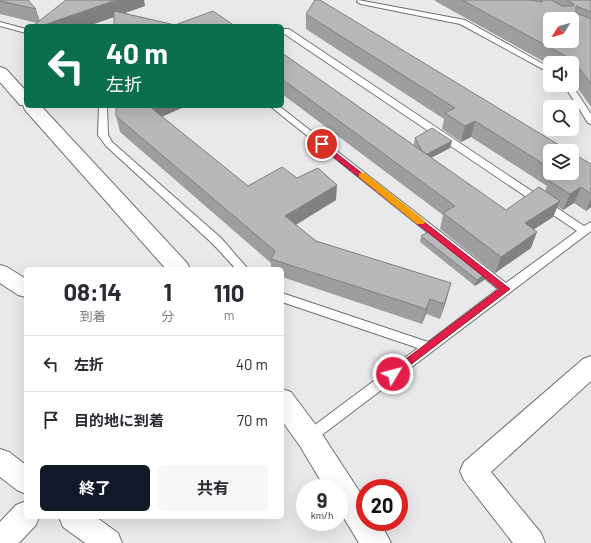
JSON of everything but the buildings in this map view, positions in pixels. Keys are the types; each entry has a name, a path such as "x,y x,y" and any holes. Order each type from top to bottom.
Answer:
{"street":[{"path":"0,72 24,99"},
{"path":"33,108 178,267"},
{"path":"0,273 24,288"},
{"path":"531,543 473,470 591,366"},
{"path":"284,403 309,437 376,543"},
{"path":"0,461 24,479"},
{"path":"0,542 24,517"},
{"path":"76,519 108,543"}],"lane":[{"path":"361,2 462,22 543,67"},
{"path":"0,24 24,30"},
{"path":"286,31 588,228 309,437"},
{"path":"572,92 591,121"},
{"path":"103,108 102,135 109,144 217,241 241,267"},
{"path":"277,108 506,289"},
{"path":"284,298 429,347"}],"slow traffic":[{"path":"362,175 421,222"}],"route":[{"path":"322,144 506,289 393,374"}]}
